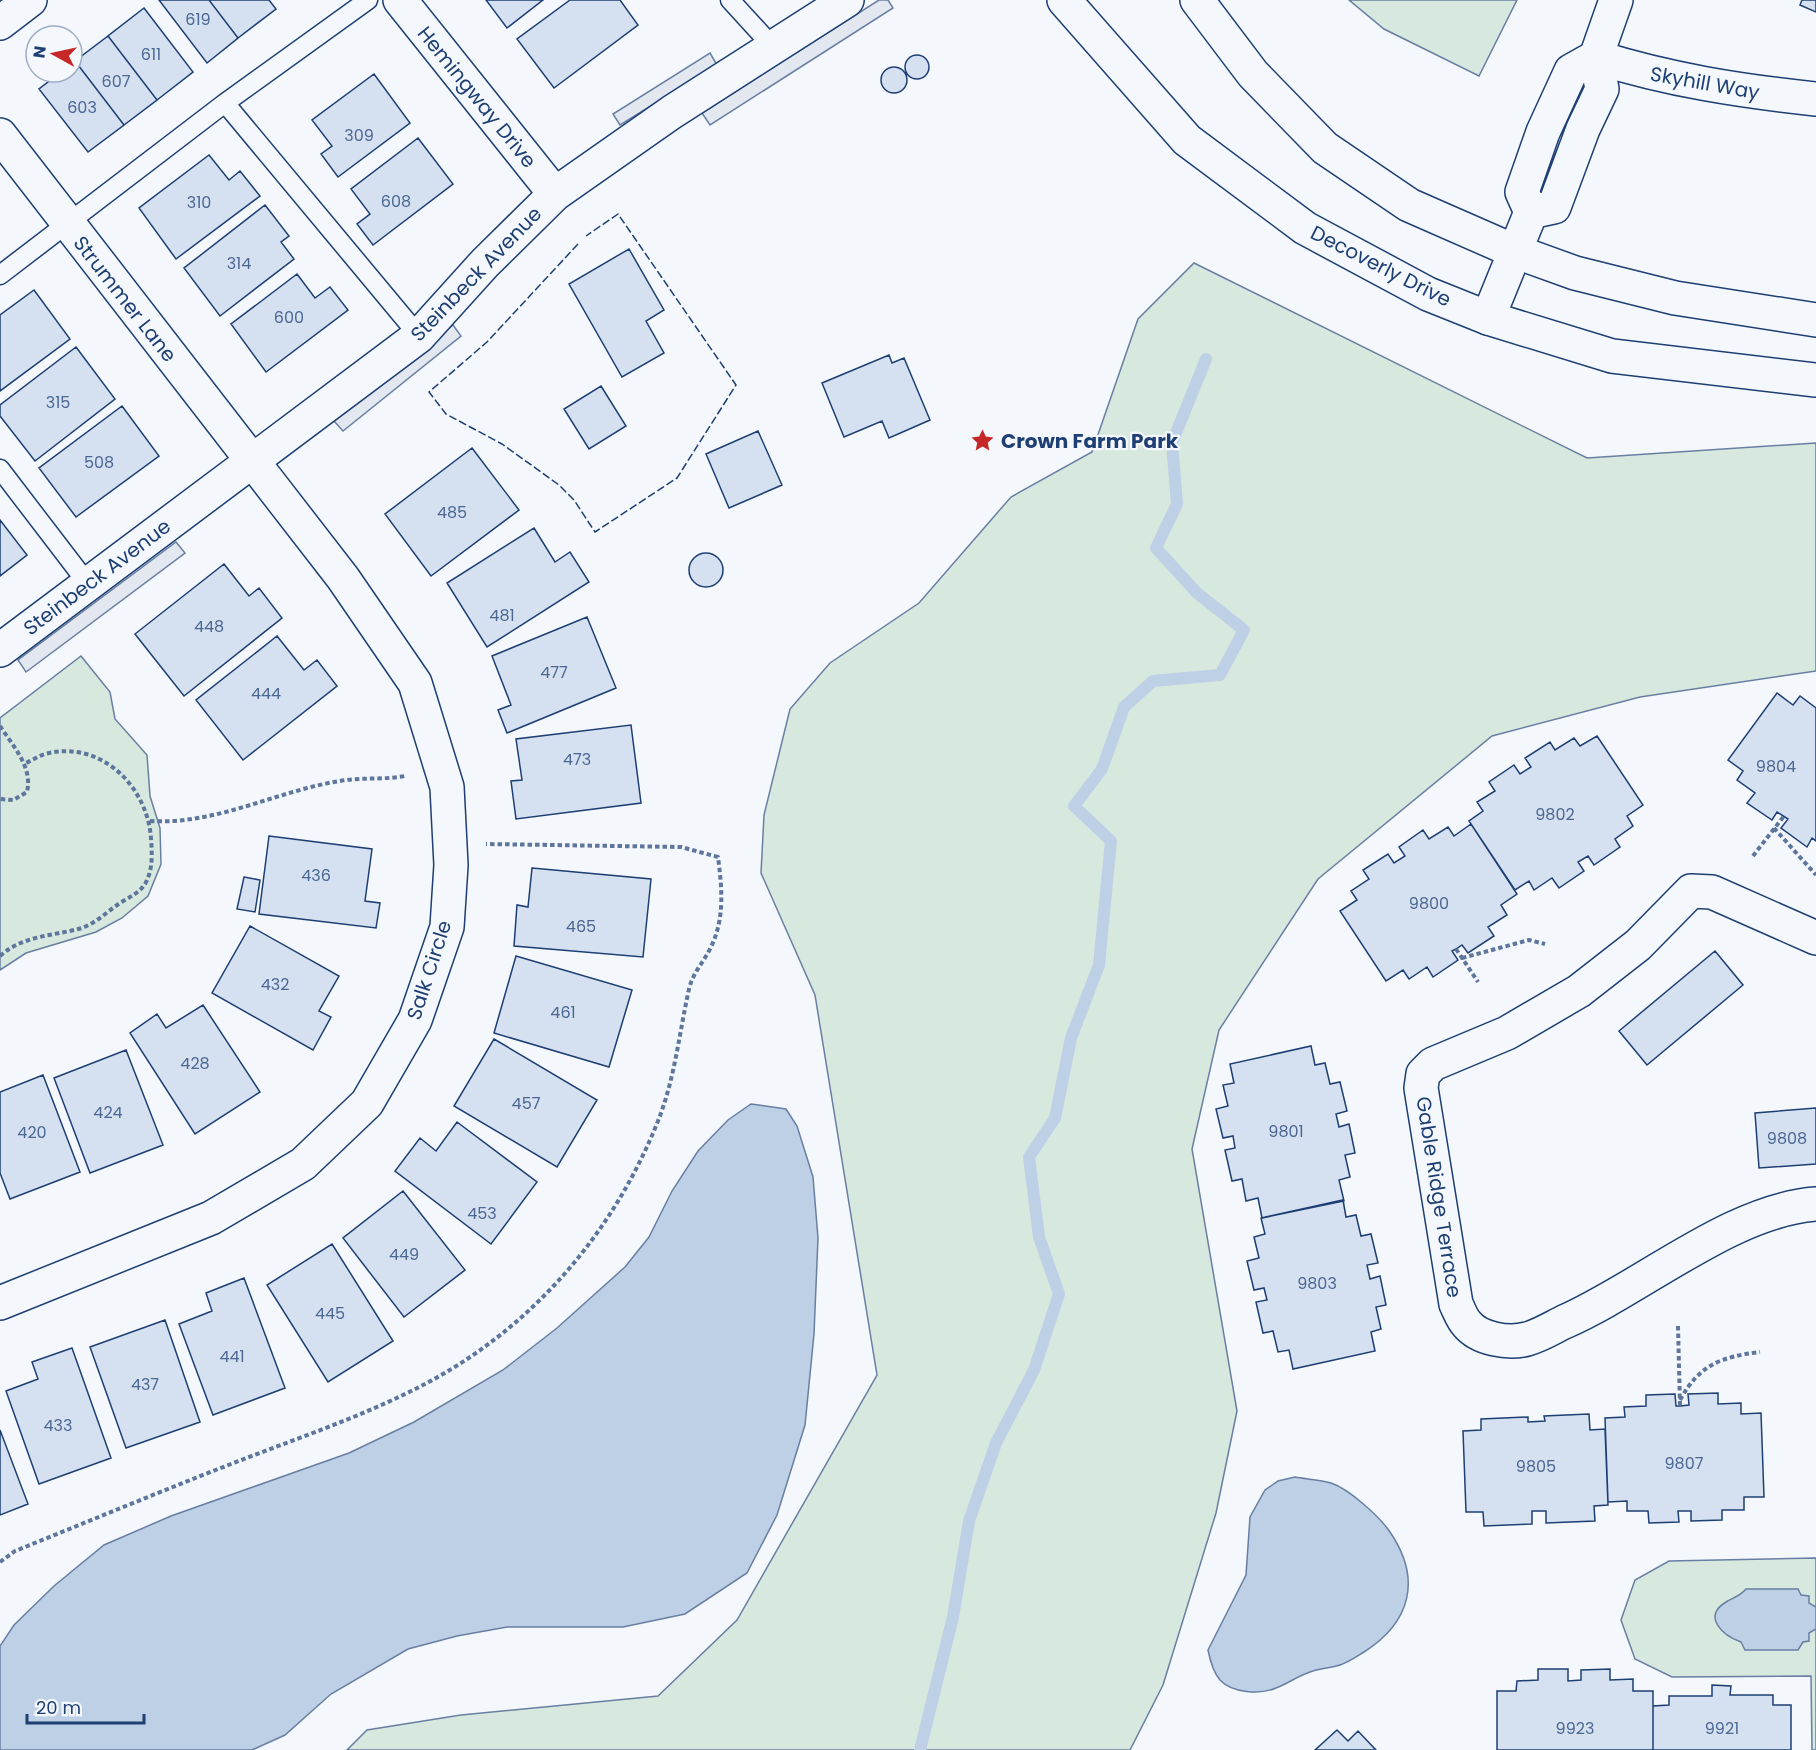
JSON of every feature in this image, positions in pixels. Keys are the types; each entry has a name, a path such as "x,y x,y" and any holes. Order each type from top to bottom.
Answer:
{"street":[{"path":"0,23 30,0"},
{"name":"Hemingway Drive","path":"400,0 555,194"},
{"name":"Steinbeck Avenue","path":"0,650 419,336 484,263 555,194 672,112 848,0"},
{"name":"Decoverly Drive","path":"1064,0 1187,140 1305,228 1428,294 1488,318 1612,356 1816,380"},
{"path":"1197,0 1253,74 1325,148 1409,205 1514,251 1575,273 1675,298 1816,320"},
{"path":"1488,318 1531,212 1522,192 1543,132 1571,71 1596,57 1616,0"},
{"name":"Skyhill Way","path":"1596,57 1653,75 1732,90 1816,99"},
{"name":"Strummer Lane","path":"0,135 252,461"},
{"name":"Salk Circle","path":"0,1303 211,1218 303,1164 367,1102 416,1020 447,927 451,865 447,787 414,683 344,578 252,461"},
{"name":"Gable Ridge Terrace","path":"1816,938 1712,892 1691,891 1638,945 1579,991 1507,1033 1432,1064 1423,1074 1421,1088 1456,1304 1467,1325 1484,1336 1506,1341 1527,1339 1593,1310 1718,1237 1758,1218 1816,1204"}],"lane":[{"path":"0,275 225,104 368,0"},
{"path":"730,0 774,48"},
{"path":"225,104 419,336"},
{"path":"0,469 88,584"}],"path":[{"path":"0,726 24,764 30,779 27,792 13,800 0,799"},
{"path":"0,956 22,942 82,927 141,891 148,878 153,857 150,821 137,790 123,774 90,756 68,752 45,754 24,764"},
{"path":"150,821 175,823 229,812 340,781 397,777 442,770"},
{"path":"1753,856 1784,816"},
{"path":"1774,828 1816,874"},
{"path":"0,1562 15,1551 336,1423 437,1377 514,1323 564,1277 596,1237 623,1191 658,1122 674,1074 689,988 696,967 711,949 718,929 723,900 718,857 681,847 450,843"},
{"path":"1462,958 1529,940 1545,944"},
{"path":"1456,949 1478,982"},
{"path":"1678,1326 1680,1406"},
{"path":"1680,1400 1693,1378 1705,1368 1736,1356 1760,1352"}],"shaded area":[{"path":"879,0 888,0 893,8 710,125 702,113"},
{"path":"1349,0 1517,0 1479,76 1384,29"},
{"path":"710,53 717,65 620,125 613,114"},
{"path":"1194,263 1587,458 1816,443 1816,671 1640,697 1492,736 1318,879 1219,1030 1192,1149 1237,1411 1216,1513 1163,1685 1130,1750 347,1750 367,1730 461,1715 658,1696 737,1620 877,1375 815,995 761,873 764,815 790,709 830,663 919,603 1011,497 1092,452 1138,319"},
{"path":"453,325 461,336 343,431 334,421"},
{"path":"176,542 185,553 26,672 18,660"},
{"path":"81,656 110,692 115,719 147,755 150,796 160,828 161,864 148,896 122,918 96,932 26,953 0,970 0,718"},
{"path":"1816,1558 1816,1750 1812,1750 1811,1676 1672,1677 1635,1659 1621,1620 1635,1580 1669,1561"}],"water":[{"path":"751,1104 786,1109 797,1126 813,1177 818,1238 814,1334 805,1425 777,1515 747,1573 685,1614 623,1627 507,1627 457,1636 408,1649 331,1694 285,1735 252,1750 0,1750 0,1646 14,1625 54,1586 104,1545 171,1516 349,1453 414,1422 503,1370 557,1328 625,1267 649,1237 672,1191 698,1151 728,1120"},
{"path":"1295,1477 1338,1486 1379,1518 1400,1549 1406,1566 1407,1598 1392,1627 1380,1640 1349,1661 1316,1670 1262,1692 1239,1690 1220,1680 1212,1666 1208,1650 1246,1575 1250,1517 1265,1490 1278,1481"},
{"path":"1746,1589 1798,1589 1801,1595 1809,1596 1809,1603 1816,1607 1816,1629 1809,1633 1809,1641 1803,1642 1798,1650 1745,1650 1741,1642 1722,1631 1715,1620 1715,1614 1726,1602"}],"building":[{"path":"159,0 209,0 238,38 207,63"},
{"path":"209,0 269,0 276,9 238,38"},
{"path":"486,0 543,0 507,28"},
{"path":"570,0 620,0 638,25 554,88 517,39"},
{"path":"1802,0 1816,0 1816,12 1800,5"},
{"path":"144,8 193,72 157,100 108,36"},
{"path":"108,36 157,100 124,125 84,73 84,54"},
{"path":"917,55 922,56 928,62 928,72 922,78 917,79 912,78 906,72 905,67 906,62 912,56"},
{"path":"894,67 903,71 907,80 903,89 894,93 885,89 881,80 885,71"},
{"path":"84,73 124,125 88,152 39,89 45,84 84,84"},
{"path":"374,74 410,123 338,177 321,154 332,146 312,120"},
{"path":"418,138 453,184 373,245 357,224 370,214 351,189"},
{"path":"209,155 229,180 240,171 260,196 176,259 139,208"},
{"path":"265,205 289,236 281,242 294,259 220,316 184,268"},
{"path":"629,249 664,310 646,321 664,353 622,377 569,284"},
{"path":"297,274 315,298 330,287 348,310 266,372 231,324"},
{"path":"34,290 70,339 0,391 0,315"},
{"path":"76,347 115,399 35,461 0,416 0,405"},
{"path":"889,355 892,363 904,358 930,420 889,438 882,421 844,437 822,383"},
{"path":"601,386 626,426 589,449 564,409"},
{"path":"122,406 159,456 76,517 39,468"},
{"path":"758,431 782,485 729,508 706,454"},
{"path":"472,448 519,510 431,576 385,514"},
{"path":"0,520 27,555 0,576"},
{"path":"534,528 555,562 570,552 589,582 487,647 447,583"},
{"path":"706,553 718,558 723,570 718,582 706,587 694,582 689,570 694,558"},
{"path":"224,564 249,596 259,588 282,618 184,696 135,634"},
{"path":"587,617 616,688 507,733 498,710 511,705 492,656"},
{"path":"277,636 304,670 317,660 337,686 243,760 196,700"},
{"path":"1777,693 1793,705 1800,696 1816,708 1816,841 1812,838 1807,847 1781,828 1788,819 1777,812 1772,820 1747,803 1755,793 1737,780 1743,771 1728,760"},
{"path":"631,725 641,803 516,819 511,781 522,780 516,739"},
{"path":"1597,736 1643,805 1627,816 1633,826 1615,839 1620,847 1594,865 1588,856 1578,862 1584,871 1559,888 1552,878 1534,890 1529,881 1515,890 1469,821 1483,811 1477,802 1495,791 1489,782 1514,765 1520,774 1531,767 1525,758 1550,742 1555,750 1574,738 1580,746"},
{"path":"1471,824 1517,894 1501,905 1507,915 1488,927 1494,936 1468,953 1462,945 1452,951 1458,960 1433,977 1427,967 1409,979 1403,970 1386,981 1340,911 1357,900 1351,891 1369,879 1363,870 1388,854 1394,863 1405,856 1399,847 1423,830 1429,839 1448,827 1454,836"},
{"path":"269,836 372,849 365,901 380,903 376,928 259,914"},
{"path":"532,868 651,879 643,957 514,946 517,905 528,907"},
{"path":"244,877 260,880 255,912 237,909"},
{"path":"250,926 339,976 319,1011 331,1017 313,1050 212,993"},
{"path":"1715,951 1743,985 1647,1065 1619,1031"},
{"path":"516,956 632,990 609,1067 494,1033"},
{"path":"203,1005 260,1092 195,1134 130,1033 157,1014 166,1028"},
{"path":"494,1039 597,1100 557,1167 454,1106"},
{"path":"1311,1046 1315,1065 1325,1063 1330,1084 1340,1082 1347,1111 1336,1114 1339,1127 1349,1124 1355,1153 1345,1155 1350,1177 1339,1180 1344,1201 1262,1218 1258,1198 1246,1201 1242,1179 1232,1181 1225,1150 1235,1148 1233,1136 1223,1138 1216,1109 1228,1106 1223,1085 1234,1083 1230,1064"},
{"path":"126,1050 163,1145 90,1173 54,1078"},
{"path":"43,1075 80,1172 10,1199 0,1173 0,1092"},
{"path":"1816,1108 1816,1164 1759,1168 1755,1113"},
{"path":"457,1122 537,1182 491,1244 395,1171 420,1138 436,1151"},
{"path":"403,1191 465,1270 404,1317 343,1238"},
{"path":"1343,1200 1346,1217 1356,1215 1361,1236 1371,1234 1378,1263 1367,1265 1370,1279 1380,1276 1386,1305 1376,1307 1381,1329 1371,1332 1375,1351 1293,1369 1289,1350 1278,1352 1273,1331 1263,1333 1256,1302 1267,1300 1264,1288 1254,1290 1247,1261 1259,1258 1254,1237 1265,1234 1261,1218"},
{"path":"332,1244 393,1341 328,1382 267,1285"},
{"path":"244,1278 285,1388 213,1415 179,1324 212,1311 206,1293"},
{"path":"165,1320 200,1422 126,1448 90,1347"},
{"path":"72,1348 111,1458 39,1484 6,1391 38,1379 32,1362"},
{"path":"1718,1393 1718,1404 1741,1403 1741,1414 1761,1413 1764,1497 1744,1497 1744,1510 1722,1510 1722,1520 1691,1521 1691,1511 1678,1511 1679,1522 1649,1523 1648,1511 1627,1511 1627,1501 1608,1502 1605,1418 1625,1417 1624,1407 1646,1406 1646,1395 1675,1394 1676,1406 1680,1406 1689,1405 1688,1394"},
{"path":"1589,1414 1590,1430 1605,1429 1608,1505 1594,1506 1595,1521 1546,1523 1546,1511 1532,1511 1532,1524 1484,1526 1483,1512 1466,1512 1463,1431 1481,1430 1481,1419 1528,1417 1528,1422 1545,1421 1544,1416"},
{"path":"0,1430 28,1504 0,1515"},
{"path":"1538,1669 1568,1669 1568,1681 1581,1680 1581,1670 1610,1669 1610,1680 1633,1679 1633,1691 1653,1691 1653,1750 1497,1750 1497,1691 1516,1691 1517,1681 1538,1680"},
{"path":"1712,1685 1731,1686 1730,1695 1773,1695 1773,1705 1791,1705 1791,1750 1653,1750 1653,1706 1669,1705 1669,1696 1712,1696"},
{"path":"1337,1730 1348,1741 1358,1731 1376,1750 1315,1750"}],"waterway":[{"path":"920,1750 953,1617 969,1521 996,1443 1034,1370 1059,1294 1039,1237 1029,1157 1055,1118 1071,1038 1099,965 1111,841 1074,806 1102,769 1124,707 1153,681 1220,675 1244,630 1197,593 1156,548 1177,504 1172,443 1206,359"}],"fence":[{"path":"578,244 487,342 429,392 446,414 502,444 559,485 574,500 595,532 677,478 736,385 618,214 586,236"}],"place":[{"name":"Crown Farm Park","path":"983,441"}]}
